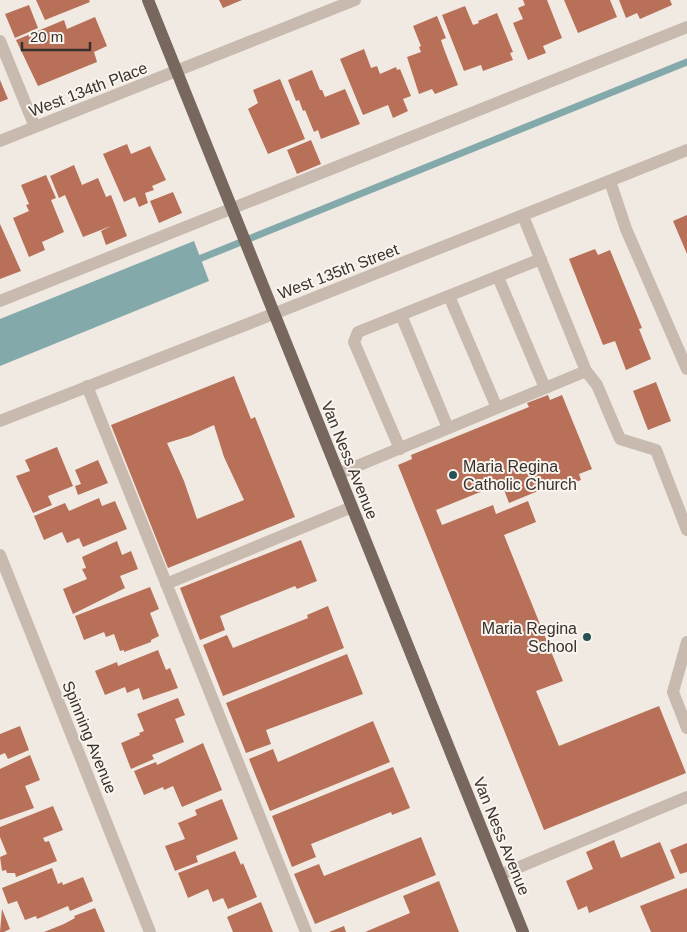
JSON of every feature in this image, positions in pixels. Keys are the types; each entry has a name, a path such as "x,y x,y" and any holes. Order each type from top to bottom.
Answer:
{"main road":[{"name":"Van Ness Avenue","path":"148,0 523,932"}],"street":[{"name":"West 134th Place","path":"0,141 354,0"},
{"path":"0,301 687,27"},
{"path":"0,41 35,128"},
{"name":"West 135th Street","path":"0,421 687,150"},
{"path":"610,181 626,229 687,369"},
{"path":"523,216 586,371 597,385 620,439 656,450 687,530"},
{"path":"400,449 354,342 358,332 541,259"},
{"path":"498,277 545,388"},
{"path":"449,296 497,408"},
{"path":"401,316 448,428"},
{"path":"338,474 586,371"},
{"path":"87,386 306,932"},
{"path":"166,584 352,507"},
{"name":"Spinning Avenue","path":"0,555 150,932"},
{"path":"687,642 673,692 687,728"},
{"path":"500,875 687,797"}],"water":[{"path":"194,241 209,281 0,366 0,319"}],"building":[{"path":"36,0 89,0 90,2 45,20"},
{"path":"219,0 242,0 223,8"},
{"path":"523,0 547,0 562,38 543,46 546,53 528,60 513,23 523,19 518,8 525,5"},
{"path":"564,0 610,0 617,17 578,33"},
{"path":"619,0 670,0 672,5 640,19 637,13 626,18"},
{"path":"29,5 38,28 15,38 5,14"},
{"path":"465,6 473,25 497,13 513,52 510,53 513,60 483,71 481,65 464,71 442,15"},
{"path":"437,16 446,38 441,40 458,85 435,94 432,89 419,94 407,57 421,52 419,47 421,46 413,26"},
{"path":"95,17 107,46 94,52 97,62 38,86 16,40 64,20 67,29"},
{"path":"364,49 371,68 377,66 380,74 396,67 397,70 400,69 411,96 403,99 408,111 393,118 388,105 363,115 340,59"},
{"path":"312,70 325,97 345,89 360,124 321,139 318,130 314,132 305,110 303,111 299,100 296,101 288,80"},
{"path":"280,79 305,139 268,154 248,109 258,103 253,90"},
{"path":"0,80 8,99 0,102"},
{"path":"311,140 321,164 297,174 287,150"},
{"path":"127,144 131,154 150,146 166,180 152,186 154,190 145,193 148,203 139,207 135,197 124,202 103,154"},
{"path":"74,165 82,185 98,178 106,197 111,195 127,236 106,245 101,231 111,226 83,237 65,195 59,198 50,176"},
{"path":"46,175 56,198 51,200 64,232 42,242 45,250 29,257 13,218 29,211 26,205 29,204 21,185"},
{"path":"173,192 182,213 159,223 150,201"},
{"path":"687,215 687,254 673,221"},
{"path":"0,224 21,271 0,279"},
{"path":"595,249 598,255 610,250 642,328 639,329 651,359 626,370 615,341 603,345 569,259"},
{"path":"234,376 251,419 255,417 295,517 168,568 111,425","holes":["214,425 224,457 244,500 197,519 184,481 167,443 190,436"]},
{"path":"656,382 671,421 648,430 633,391"},
{"path":"548,395 550,400 562,395 592,469 579,474 581,480 557,489 555,484 509,503 503,487 497,490 495,486 436,510 442,525 493,505 496,514 528,501 536,522 504,535 563,681 536,691 559,746 659,706 686,773 544,830 398,465 412,459 411,455 529,407 527,403"},
{"path":"57,447 73,486 48,496 52,505 33,513 16,476 30,471 25,460"},
{"path":"98,460 108,483 78,495 75,486 81,484 75,470"},
{"path":"99,498 102,506 115,501 127,529 83,547 79,538 67,543 62,532 44,540 34,516 65,503 69,511"},
{"path":"301,540 317,581 297,589 295,586 220,616 225,630 200,640 180,588"},
{"path":"117,541 122,555 131,551 138,569 120,576 125,588 73,614 63,589 87,579 82,569 86,568 82,557"},
{"path":"150,587 159,609 150,613 159,636 151,640 151,642 124,652 124,650 120,651 114,634 106,637 104,632 84,640 75,616"},
{"path":"328,606 344,648 223,696 203,645 227,635 233,648 308,618 307,615"},
{"path":"158,650 166,670 170,668 178,688 143,700 139,688 127,693 125,687 105,695 95,671 117,662 118,666"},
{"path":"347,654 363,694 266,730 271,744 246,753 226,703"},
{"path":"178,698 185,715 175,719 184,742 152,755 154,759 131,769 121,743 140,735 139,733 144,731 137,714"},
{"path":"373,721 390,762 270,811 249,759 273,749 278,762"},
{"path":"20,726 29,750 8,759 5,753 0,755 0,734"},
{"path":"203,743 222,790 182,807 173,786 164,790 163,787 144,795 134,771 156,762 157,765"},
{"path":"30,755 40,780 25,786 34,808 0,820 0,769"},
{"path":"393,767 410,808 392,815 391,812 311,844 316,857 292,867 272,816"},
{"path":"222,799 238,839 196,856 198,862 175,871 165,846 185,839 178,823 197,815 195,810"},
{"path":"53,806 63,830 43,838 45,842 49,841 57,861 16,877 15,873 7,873 6,870 2,871 0,857 7,854 0,837 0,827"},
{"path":"421,837 436,875 315,924 294,874 319,864 324,876"},
{"path":"614,840 621,858 660,842 675,878 589,913 587,906 578,910 566,881 593,869 586,852"},
{"path":"687,843 687,872 680,874 670,850"},
{"path":"235,851 241,865 243,863 257,897 228,909 223,898 213,902 208,889 188,898 178,873"},
{"path":"52,868 58,884 62,882 63,885 83,877 93,901 70,911 68,906 37,919 36,916 25,920 17,901 8,904 2,888"},
{"path":"439,881 459,932 365,932 410,913 403,896"},
{"path":"687,888 687,932 651,932 640,906"},
{"path":"261,902 273,932 233,932 227,917"},
{"path":"95,908 105,932 44,932 64,924 75,918 74,916"},
{"path":"2,909 10,929 0,932"},
{"path":"344,926 346,932 329,932"}],"waterway":[{"path":"194,261 687,62"}],"place":[{"name":"Maria Regina Catholic Church","path":"453,475"},
{"name":"Maria Regina School","path":"587,637"}]}
